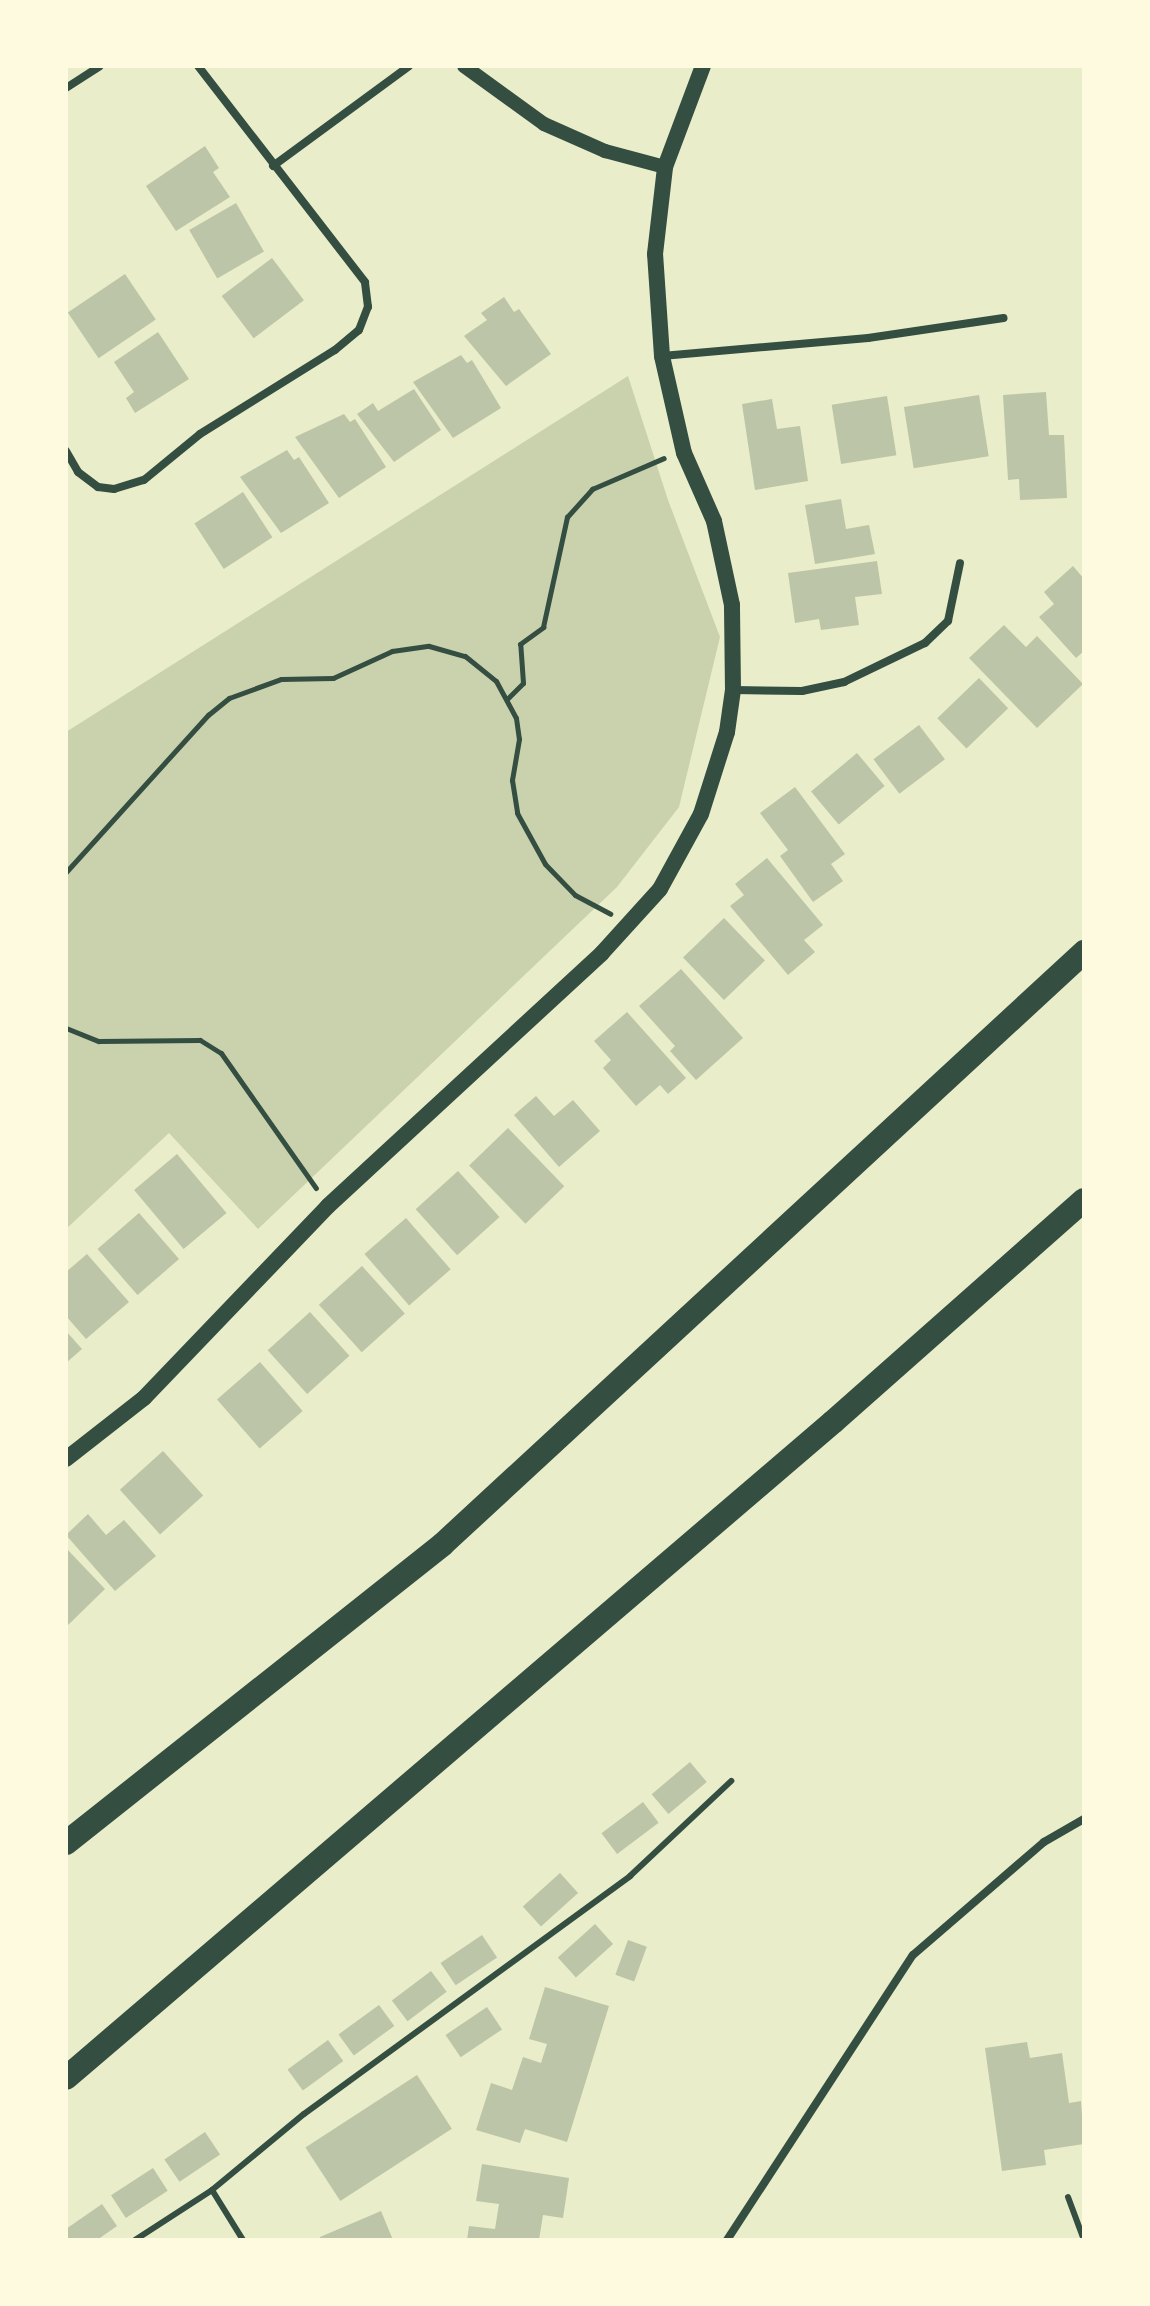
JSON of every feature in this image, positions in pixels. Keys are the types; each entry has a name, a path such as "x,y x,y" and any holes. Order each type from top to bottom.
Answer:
{"highway":[{"path":"66,1843 443,1544 1084,952"},
{"path":"66,2078 821,1432 1084,1200"}],"main road":[{"path":"66,1459 144,1398 328,1206 629,924 660,889 701,814 723,746 733,690 735,647 725,563 714,521 684,453 662,356 655,254 665,167 703,66"}],"street":[{"path":"66,88 100,66"},
{"path":"66,451 78,472 98,487 131,486 359,330 368,307 365,282 198,66"},
{"path":"273,166 409,66"},
{"path":"464,66 544,124 605,151 665,167"},
{"path":"662,356 868,338 1004,318"},
{"path":"733,690 802,691 844,682 925,643 948,621 960,563"},
{"path":"727,2240 913,1955 1044,1842 1084,1819"}],"lane":[{"path":"135,2240 212,2190 304,2114 630,1876 731,1781"},
{"path":"212,2190 243,2240"},
{"path":"1068,2197 1084,2240"}],"path":[{"path":"508,698 523,683 520,644 543,627 567,517 592,489 650,462 684,453"},
{"path":"66,872 208,715 256,686 281,679 333,678 392,651 429,646 481,667 508,698 519,739 512,780 517,813 545,864 575,895 629,924"},
{"path":"66,1028 99,1041 200,1040 221,1053 328,1206"}],"green space":[{"path":"628,376 668,500 720,637 679,807 617,887 258,1229 169,1133 66,1229 66,732"}],"building":[{"path":"205,146 219,168 213,172 230,197 176,231 146,186"},
{"path":"236,203 264,251 217,278 189,230"},
{"path":"272,258 304,300 254,338 222,296"},
{"path":"125,274 156,320 99,358 68,313"},
{"path":"504,297 514,312 519,309 551,354 506,386 464,336 487,320 481,313"},
{"path":"158,332 189,379 135,413 126,398 134,392 114,362"},
{"path":"461,355 467,363 472,360 501,408 453,438 413,382"},
{"path":"414,389 441,430 394,462 357,414 373,403 378,411"},
{"path":"1046,392 1049,435 1064,435 1067,498 1020,500 1019,479 1008,480 1003,395"},
{"path":"979,395 989,456 914,468 904,407"},
{"path":"887,396 896,455 841,464 832,405"},
{"path":"772,399 777,429 800,426 808,481 755,490 742,404"},
{"path":"344,414 350,422 355,419 386,467 339,498 295,437"},
{"path":"287,450 294,460 299,457 329,503 281,533 240,477"},
{"path":"243,492 272,537 224,569 194,524"},
{"path":"841,499 846,529 869,525 875,554 815,564 805,505"},
{"path":"877,561 882,594 855,597 859,625 821,630 819,619 795,623 788,573"},
{"path":"1073,566 1084,579 1084,651 1076,658 1039,617 1054,604 1044,592"},
{"path":"1004,625 1026,647 1037,636 1083,684 1037,728 969,658"},
{"path":"979,678 1008,708 966,749 937,718"},
{"path":"919,725 945,759 899,794 873,759"},
{"path":"857,753 885,786 839,825 811,792"},
{"path":"795,787 845,854 831,864 843,881 813,902 780,856 788,850 760,813"},
{"path":"767,858 823,925 804,940 815,952 788,975 730,906 744,895 735,884"},
{"path":"724,918 765,960 724,1000 683,958"},
{"path":"681,969 743,1038 696,1080 670,1051 675,1046 639,1006"},
{"path":"627,1012 686,1078 668,1094 660,1085 636,1106 603,1068 611,1060 594,1041"},
{"path":"536,1096 554,1116 573,1100 600,1131 559,1167 514,1115"},
{"path":"508,1128 564,1186 525,1224 469,1166"},
{"path":"177,1154 226,1213 184,1249 134,1190"},
{"path":"458,1171 499,1217 457,1255 416,1209"},
{"path":"139,1213 179,1259 138,1295 97,1249"},
{"path":"406,1218 451,1269 409,1305 364,1254"},
{"path":"87,1254 129,1302 86,1339 66,1316 66,1272"},
{"path":"362,1266 405,1314 362,1352 319,1305"},
{"path":"310,1312 349,1356 307,1394 268,1350"},
{"path":"66,1331 82,1349 66,1363"},
{"path":"260,1362 303,1411 260,1448 217,1399"},
{"path":"163,1451 203,1496 160,1534 120,1490"},
{"path":"88,1514 106,1535 124,1520 156,1556 115,1591 66,1535"},
{"path":"66,1548 105,1589 66,1627"},
{"path":"690,1762 707,1782 668,1814 652,1794"},
{"path":"643,1802 659,1823 617,1854 601,1833"},
{"path":"560,1873 578,1893 541,1927 523,1906"},
{"path":"595,1924 613,1944 576,1978 558,1957"},
{"path":"482,1935 497,1957 456,1985 441,1963"},
{"path":"628,1940 647,1947 634,1982 615,1975"},
{"path":"431,1971 447,1992 408,2021 392,2000"},
{"path":"545,1987 609,2006 567,2142 525,2129 520,2143 476,2130 491,2083 512,2090 523,2057 541,2063 547,2044 529,2039"},
{"path":"379,2005 394,2026 354,2055 339,2034"},
{"path":"487,2007 502,2029 461,2057 446,2035"},
{"path":"328,2040 343,2061 303,2090 288,2069"},
{"path":"1027,2042 1030,2058 1062,2053 1069,2103 1081,2101 1084,2144 1044,2150 1046,2165 1002,2171 985,2048"},
{"path":"417,2075 452,2129 340,2201 305,2147"},
{"path":"205,2132 220,2154 179,2182 164,2159"},
{"path":"482,2164 569,2178 563,2218 543,2215 539,2240 467,2240 469,2226 495,2229 499,2204 476,2201"},
{"path":"153,2168 168,2191 126,2218 111,2195"},
{"path":"102,2204 117,2226 97,2240 67,2240 66,2229"},
{"path":"381,2211 393,2240 321,2240 320,2237"}]}
